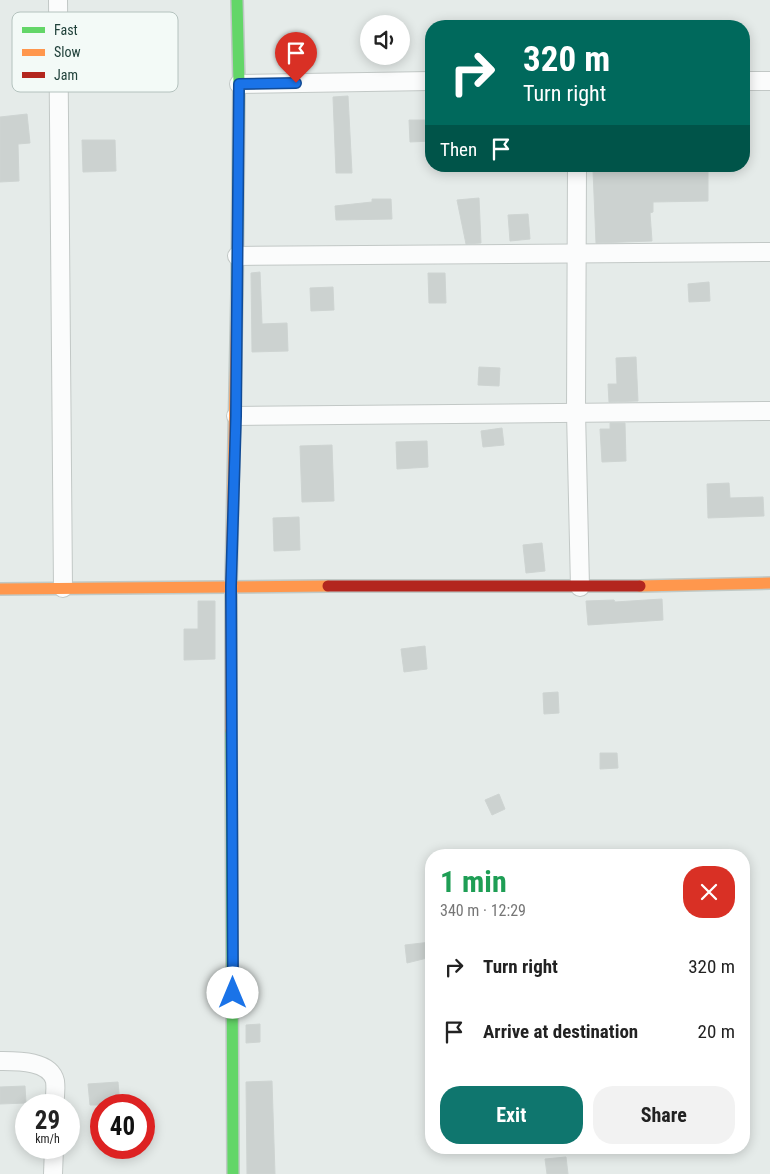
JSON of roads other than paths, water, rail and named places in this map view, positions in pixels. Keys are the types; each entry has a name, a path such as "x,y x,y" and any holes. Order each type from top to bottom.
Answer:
{"street":[{"path":"233,1174 231,586 236,416 239,84 237,0"},
{"path":"239,84 425,81"},
{"path":"750,81 770,81"},
{"path":"59,92 63,588"},
{"path":"577,172 576,412 580,587"},
{"path":"237,256 770,252"},
{"path":"236,416 770,411"},
{"path":"0,589 231,586 580,587 770,583"},
{"path":"0,1061 24,1062 42,1067 52,1075 55,1081 54,1094"},
{"path":"54,1159 54,1174"}]}
